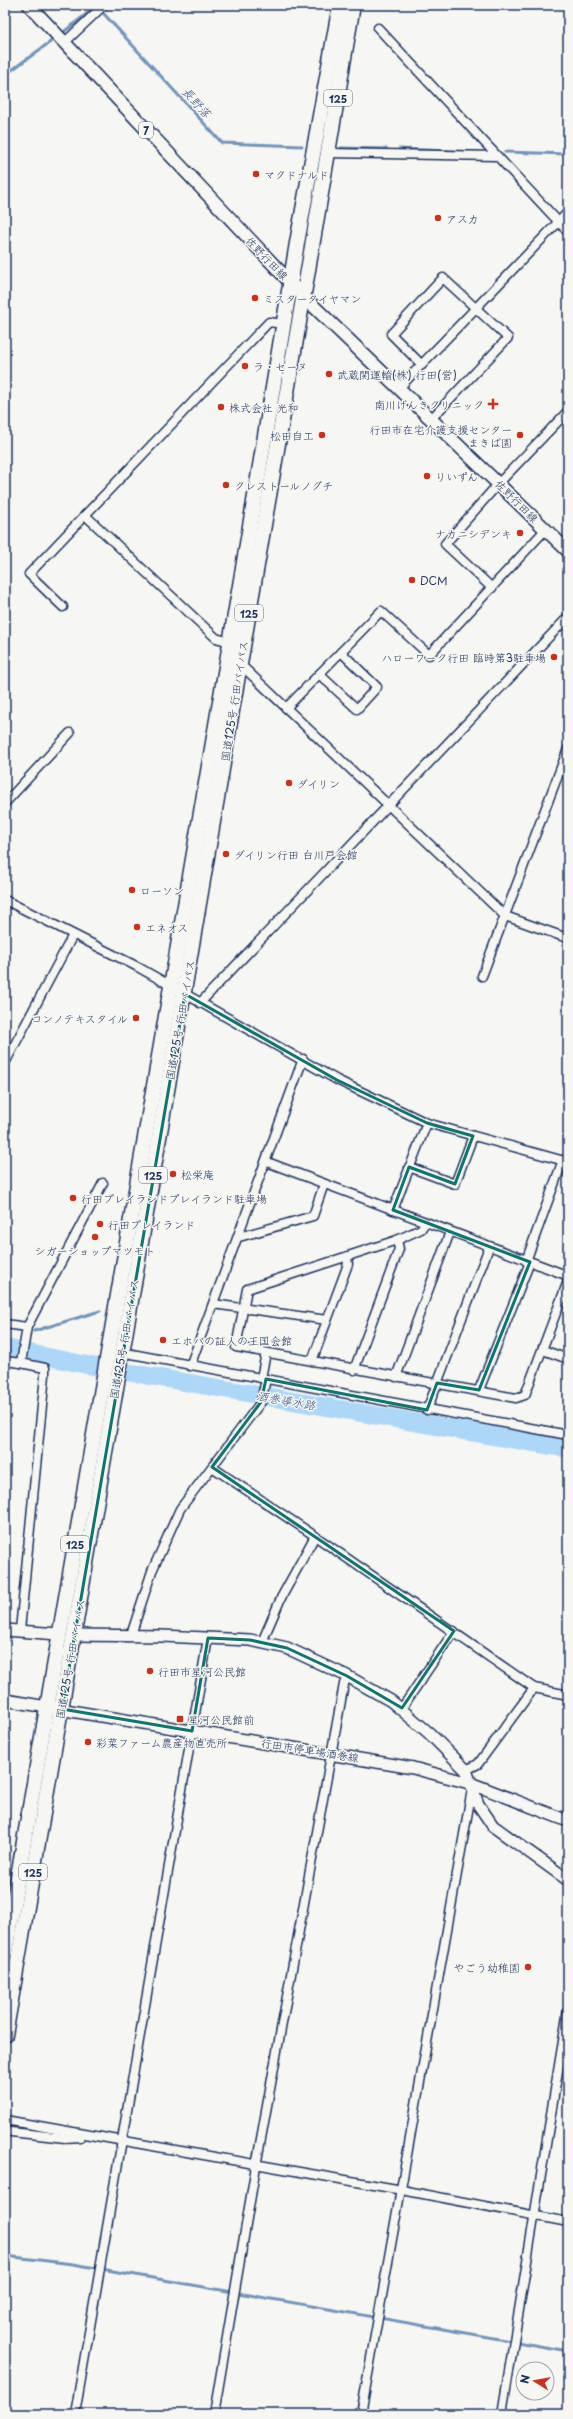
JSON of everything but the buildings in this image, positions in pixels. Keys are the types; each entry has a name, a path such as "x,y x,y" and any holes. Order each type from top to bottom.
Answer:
{"highway":[{"name":"国道125号 行田バイパス","path":"117,1354 170,986 230,642 290,282 340,5"},
{"name":"国道125号 行田バイパス","path":"5,1952 58,1634 110,1379 117,1354 185,994 353,5"},
{"name":"国道125号 行田バイパス","path":"5,2035 74,1635 110,1379"}],"main road":[{"name":"佐野行田線","path":"29,5 304,297 499,482 568,550"}],"street":[{"path":"59,38 104,5"},
{"path":"378,28 568,232"},
{"path":"329,153 496,156"},
{"path":"399,388 568,212"},
{"path":"422,365 391,334 443,278 508,338 431,419"},
{"path":"63,607 29,574 269,322 283,324"},
{"path":"492,588 445,544 499,482 568,411"},
{"path":"85,515 216,638 230,642"},
{"path":"286,708 381,611 429,655 546,529"},
{"path":"200,1003 568,617"},
{"path":"319,674 357,709 376,687 341,652"},
{"path":"240,664 505,916 567,938"},
{"path":"5,802 70,734"},
{"path":"482,976 568,749"},
{"path":"5,900 136,966 303,1059 337,1080 427,1123 565,1161 480,1390"},
{"path":"5,1063 73,935"},
{"path":"190,1366 267,1162 303,1059"},
{"path":"393,1210 427,1123"},
{"path":"409,1167 455,1184 473,1136"},
{"path":"267,1162 425,1222 528,1262 566,1275 568,1281 543,1350 524,1395 516,1398 480,1390 354,1370 236,1348 242,1309 247,1289 397,1240 421,1229 425,1222"},
{"path":"21,1361 27,1328 103,1184"},
{"path":"239,1237 313,1216 324,1184"},
{"path":"396,1377 450,1232"},
{"path":"354,1370 399,1249 397,1240"},
{"path":"427,1410 489,1247"},
{"path":"312,1361 348,1264 347,1256"},
{"path":"213,1304 327,1320"},
{"path":"5,1324 27,1328"},
{"path":"543,1350 568,1359"},
{"path":"131,1635 152,1572 180,1509 261,1402 266,1353"},
{"path":"117,1354 568,1435"},
{"path":"5,1361 21,1361 45,1368 20,1630"},
{"path":"212,1467 454,1631 534,1688 568,1695"},
{"path":"262,1642 281,1598 315,1536"},
{"path":"5,1630 58,1634"},
{"path":"402,1708 454,1631"},
{"path":"74,1635 131,1635 262,1642 287,1648 347,1676 402,1708 466,1770 473,1784 478,1804 493,1826 568,1880"},
{"path":"75,2414 208,1638"},
{"path":"214,2414 256,2166 347,1676"},
{"path":"466,1770 478,1764 534,1688"},
{"name":"行田市停車場酒巻線","path":"5,1700 332,1753 413,1768 473,1784 568,1821"},
{"path":"362,2414 473,1784"},
{"path":"502,2414 568,2010"},
{"path":"5,2120 91,2137 402,2190 568,2222"},
{"path":"11,2132 65,2138 91,2137"}],"highlighted area":[{"path":"185,994 337,1080 427,1123 473,1136 455,1184 409,1167 393,1210 530,1262 479,1390 437,1383 427,1410 266,1379 261,1402 212,1467 454,1631 402,1708 347,1676 287,1648 250,1640 208,1638 192,1731 62,1709"}],"waterway":[{"path":"61,34 98,5"},
{"name":"長野落","path":"104,14 222,143 302,146"},
{"path":"5,75 57,37"},
{"name":"長野落","path":"341,148 387,149"},
{"name":"長野落","path":"399,149 478,152"},
{"name":"長野落","path":"505,152 568,154"},
{"path":"34,1331 100,1311"},
{"name":"酒巻導水路","path":"5,1348 92,1366 568,1449"},
{"path":"5,2256 73,2264 568,2351"}],"tunnel":[{"path":"5,2131 11,2132"}],"place":[{"name":"マクドナルド","path":"256,174"},
{"name":"アスカ","path":"438,218"},
{"name":"ミスタータイヤマン","path":"255,298"},
{"name":"ラ・セーヌ","path":"245,366"},
{"name":"武蔵関運輸(株) 行田(営)","path":"329,374"},
{"name":"南川げんきクリニック","path":"493,404"},
{"name":"株式会社 光和","path":"221,407"},
{"name":"松田自工","path":"322,435"},
{"name":"行田市在宅介護支援センター まきば園","path":"520,435"},
{"name":"りいずん","path":"427,476"},
{"name":"クレストールノグチ","path":"226,485"},
{"name":"ナカニシデンキ","path":"520,533"},
{"name":"DCM","path":"412,580"},
{"name":"ハローワーク行田 臨時第3駐車場","path":"554,657"},
{"name":"ダイリン","path":"289,783"},
{"name":"ダイリン行田 白川戸会館","path":"226,854"},
{"name":"ローソン","path":"132,890"},
{"name":"エネオス","path":"137,927"},
{"name":"コンノテキスタイル","path":"136,1018"},
{"name":"松栄庵","path":"173,1174"},
{"name":"行田プレイランドプレイランド駐車場","path":"73,1198"},
{"name":"行田プレイランド","path":"100,1224"},
{"name":"シガーショップマツモト","path":"95,1237"},
{"name":"エホバの証人の王国会館","path":"163,1340"},
{"name":"行田市星河公民館","path":"150,1671"},
{"name":"星河公民館前","path":"180,1719"},
{"name":"彩菜ファーム農産物直売所","path":"88,1742"},
{"name":"やごう幼稚園","path":"528,1967"}]}
